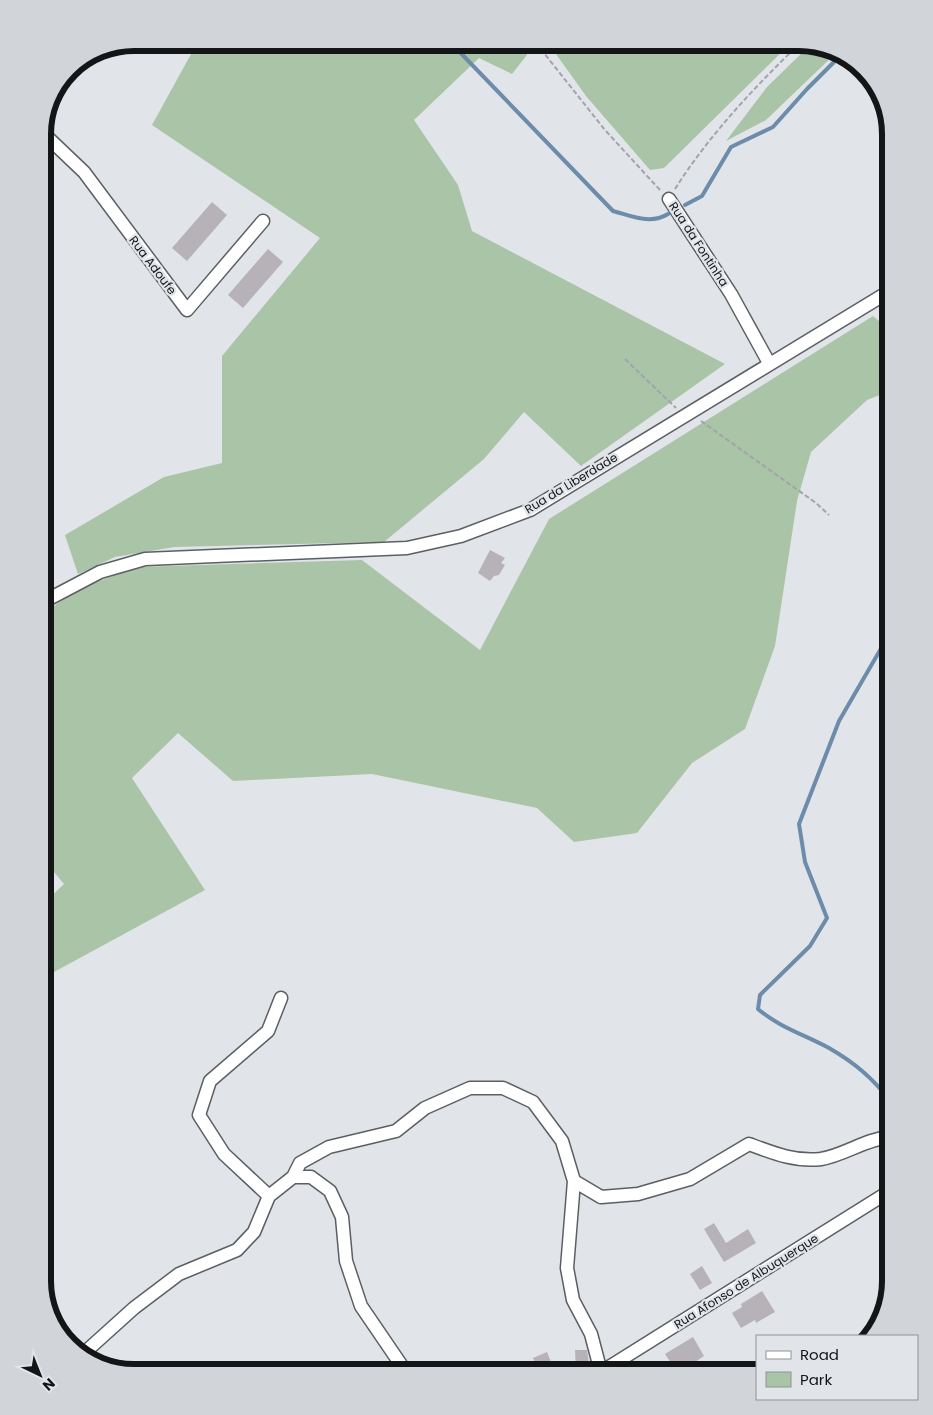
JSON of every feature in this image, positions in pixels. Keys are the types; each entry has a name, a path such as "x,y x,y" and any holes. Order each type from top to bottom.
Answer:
{"street":[{"name":"Rua Adoufe","path":"51,141 84,172 187,310 263,221"},
{"name":"Rua da Fontinha","path":"669,199 731,294 769,364"},
{"name":"Rua da Liberdade","path":"51,598 100,572 145,559 407,548 462,536 494,526 530,510 686,413 882,296"},
{"path":"269,1196 224,1154 199,1115 210,1081 268,1031 281,998"},
{"path":"87,1349 134,1308 179,1274 237,1250 254,1232 269,1196 293,1177 300,1163 329,1147 396,1131 425,1108 470,1088 503,1088 533,1102 562,1141 574,1181 567,1268 572,1300 591,1334 599,1364"},
{"path":"574,1181 601,1197 638,1194 690,1179 750,1144 795,1160 822,1159 876,1138 882,1138"},
{"path":"293,1177 311,1177 330,1191 342,1216 346,1261 361,1306 401,1364"},
{"name":"Rua Afonso de Albuquerque","path":"614,1364 882,1196"}],"path":[{"path":"542,51 605,130 669,199"},
{"name":"Rua da Fontinha","path":"669,199 692,161 759,83 792,51"},
{"path":"625,359 686,413 699,419 816,503 829,515"}],"green space":[{"path":"193,51 525,51 527,55 512,74 479,58 414,120 458,185 472,231 725,364 581,466 524,412 484,459 384,542 174,547 115,557 78,574 65,535 164,477 222,463 222,356 320,238 152,125"},
{"path":"554,51 783,51 664,168 650,170 586,96"},
{"path":"804,51 831,58 766,120 726,141 767,87"},
{"path":"873,316 882,323 882,394 867,400 811,452 797,501 775,646 745,729 692,763 637,833 574,842 537,808 372,774 233,781 178,733 132,778 205,890 51,974 51,896 64,884 51,869 51,608 83,587 137,567 362,560 480,650 549,519"}],"building":[{"path":"212,202 227,215 187,261 172,248"},
{"path":"268,249 283,262 243,308 228,295"},
{"path":"490,550 505,558 501,563 505,565 499,575 494,576 490,581 478,573"},
{"path":"714,1223 726,1243 748,1229 756,1243 724,1262 704,1229"},
{"path":"702,1266 712,1283 700,1290 690,1274"},
{"path":"762,1291 775,1312 756,1323 755,1320 741,1328 732,1313 742,1307 741,1304"},
{"path":"693,1337 704,1356 692,1364 672,1364 665,1354"},
{"path":"575,1350 587,1350 589,1364 576,1364"},
{"path":"547,1352 552,1364 536,1364 533,1358"}],"waterway":[{"path":"459,51 613,211 648,219 668,214"},
{"path":"685,205 702,196 731,147 773,127 836,60"},
{"path":"882,647 839,721 799,824 805,862 827,918 810,946 760,995 758,1009 775,1021 847,1059 882,1091"}]}
